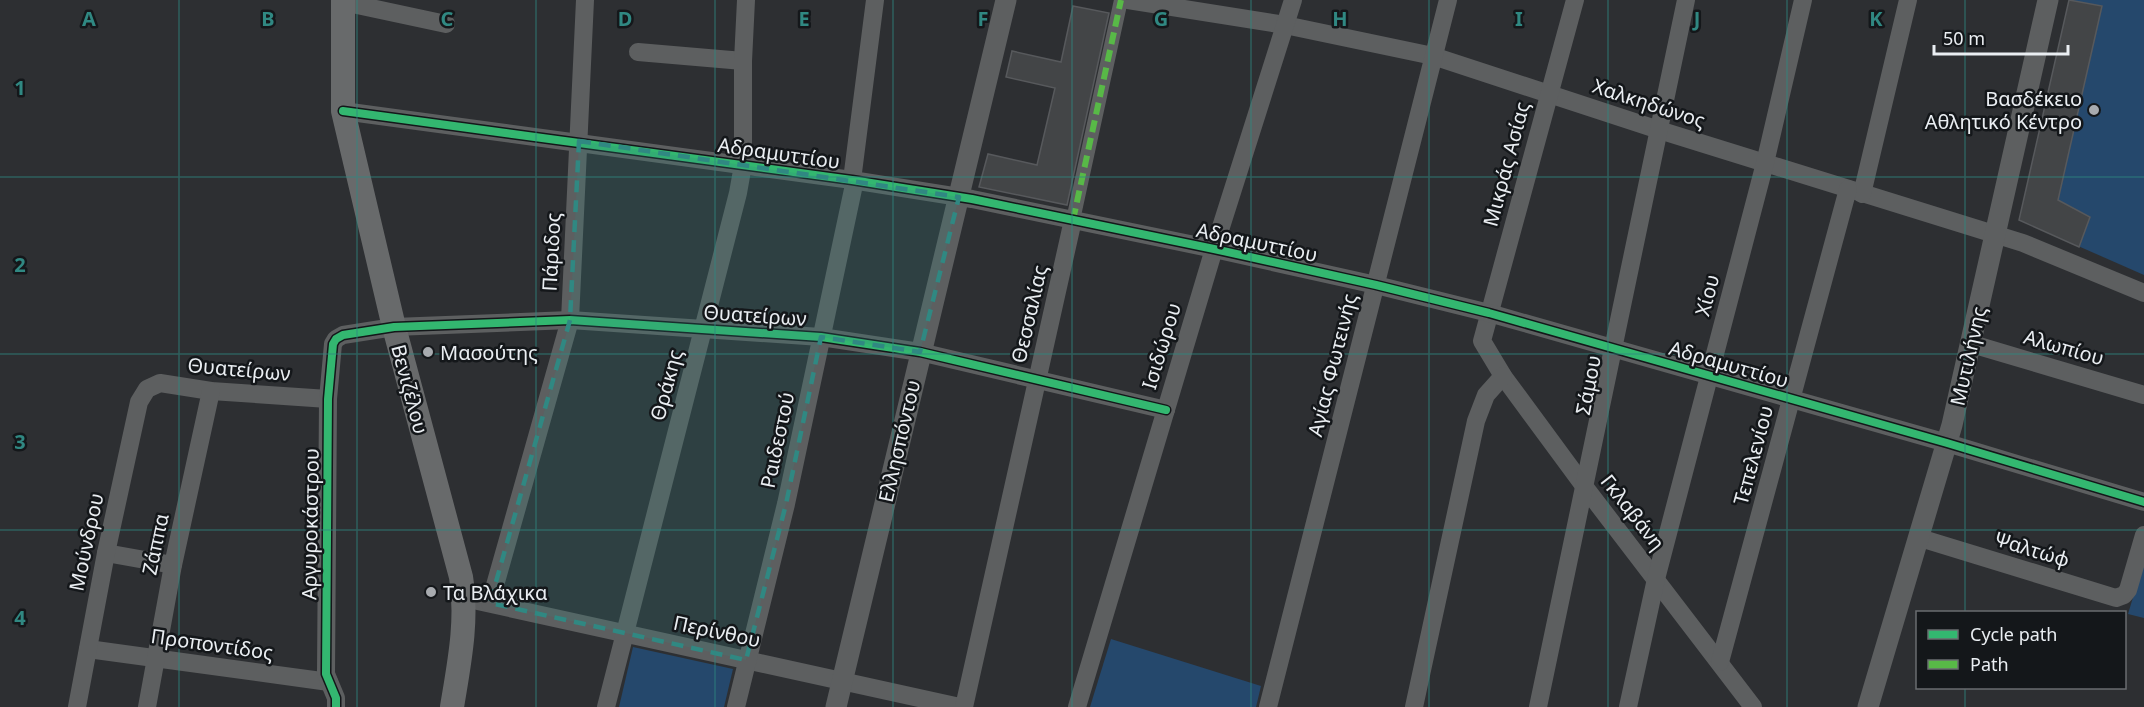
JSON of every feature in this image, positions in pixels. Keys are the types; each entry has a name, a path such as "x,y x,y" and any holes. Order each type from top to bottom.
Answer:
{"main road":[{"name":"Βενιζέλου","path":"343,1 343,111 394,327 464,598 461,652 452,707"}],"street":[{"name":"Πάριδος","path":"490,603 570,320 585,0"},
{"name":"Θράκης","path":"606,707 744,165 746,0"},
{"name":"Ραιδεστού","path":"736,707 786,504 853,180 874,0"},
{"name":"Ελλησπόντου","path":"836,707 1006,0"},
{"name":"Θεσσαλίας","path":"962,707 1121,0"},
{"name":"Χαλκηδώνος","path":"1128,0 1171,3 1433,56 1855,192 1996,234 2041,250 2144,293"},
{"name":"Ισιδώρου","path":"1077,707 1214,249 1293,0"},
{"name":"Αγίας Φωτεινής","path":"1268,707 1448,0"},
{"name":"Μικράς Ασίας","path":"1482,341 1575,0"},
{"name":"Σάμου","path":"1538,707 1686,0"},
{"name":"Χίου","path":"1628,707 1656,579 1765,163 1803,0"},
{"name":"Τεπελενίου","path":"1720,662 1791,399 1855,192 1908,0"},
{"name":"Μυτιλήνης","path":"1868,707 1947,444 1972,344 2048,0"},
{"path":"343,1 446,24"},
{"path":"638,52 744,61"},
{"name":"Αδραμυττίου","path":"343,111 579,141 853,180 959,197 1214,249 1489,313 2144,502"},
{"name":"Θυατείρων","path":"336,339 343,335 394,327 570,320 821,337 920,352 1166,410"},
{"name":"Αργυροκάστρου","path":"336,339 332,350 328,399 326,674 336,698 336,707"},
{"name":"Γκλαβάνη","path":"1482,341 1503,376 1584,486 1754,707"},
{"name":"Αλωπίου","path":"1972,344 2144,394"},
{"path":"1414,707 1476,421 1486,395 1503,376"},
{"name":"Θυατείρων","path":"147,388 160,383 211,391 328,399"},
{"name":"Μούνδρου","path":"77,707 106,553 139,402 147,388"},
{"name":"Ζάππα","path":"147,707 173,565 211,391"},
{"name":"Ψαλτώφ","path":"1920,538 2113,598 2120,597 2128,590 2144,534"},
{"path":"106,553 173,565"},
{"name":"Περίνθου","path":"464,598 962,707"},
{"name":"Προποντίδος","path":"88,649 329,682"}],"highlighted area":[{"path":"579,141 959,197 920,352 821,337 786,504 746,660 490,603 570,320"}],"shaded area":[{"name":"Βασδέκειο Αθλητικό Κέντρο","path":"2069,0 2144,0 2144,275 2019,220"},
{"path":"2144,561 2144,618 2128,614"},
{"path":"1111,639 1261,686 1256,707 1090,707"},
{"path":"633,647 733,669 724,707 619,707"}],"building":[{"path":"2069,0 2102,6 2058,200 2090,217 2079,247 2019,220"},
{"path":"1073,6 1109,13 1067,205 979,187 988,154 1037,165 1055,88 1006,77 1012,51 1061,62"}],"marked path":[{"path":"1073,220 1121,0"}],"cycle path":[{"path":"343,111 852,180 972,199 1214,249 1489,313 1947,443 2144,502"},
{"path":"336,707 336,698 326,674 328,399 333,344 343,335 394,327 570,320 821,337 920,352 1166,410"}],"place":[{"name":"Βασδέκειο Αθλητικό Κέντρο","path":"2094,110"},
{"name":"Μασούτης","path":"428,352"},
{"name":"Τα Βλάχικα","path":"431,592"}]}
